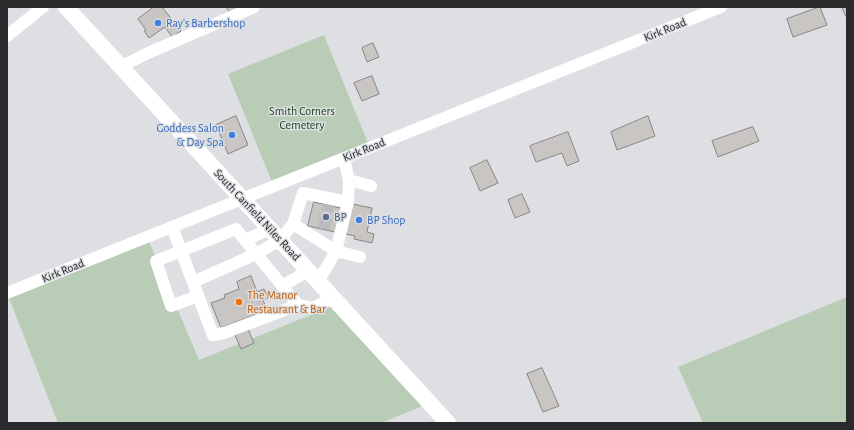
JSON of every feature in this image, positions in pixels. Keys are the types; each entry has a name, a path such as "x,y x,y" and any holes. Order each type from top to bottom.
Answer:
{"main road":[{"name":"South Canfield Niles Road","path":"66,7 331,298 448,423"}],"street":[{"path":"7,36 43,7"},
{"path":"120,67 148,53 254,7"},
{"name":"Kirk Road","path":"7,293 721,7"},
{"path":"282,286 313,277 336,251 348,202 349,180 344,159"},
{"path":"193,282 256,254 275,235 293,224 303,193 301,176"},
{"path":"349,180 371,186"},
{"path":"303,193 329,202 348,202"},
{"path":"293,224 321,234 336,251 360,257"},
{"path":"172,227 213,335 224,333 298,305 312,308 331,298"},
{"path":"198,296 171,306 156,261 236,229 298,305"},
{"path":"245,240 275,235"}],"green space":[{"name":"Smith Corners Cemetery","path":"324,35 370,148 274,187 228,74"},
{"path":"147,237 199,360 338,304 430,403 381,423 58,423 7,293"},
{"path":"847,297 847,423 703,423 678,367"}],"building":[{"name":"Ray's Barbershop","path":"154,7 162,7 181,31 172,37 165,27 149,38 144,31 146,30 138,19"},
{"path":"226,7 238,7 231,13"},
{"path":"820,7 827,25 793,37 787,19"},
{"path":"842,7 847,7 847,16 846,16"},
{"path":"373,43 379,57 367,62 362,48"},
{"path":"372,76 379,94 362,101 354,83"},
{"name":"Goddess Salon & Day Spa","path":"236,116 248,145 228,154 216,125"},
{"path":"648,116 655,136 617,150 611,132"},
{"path":"753,127 759,141 718,157 712,141"},
{"path":"568,132 579,161 567,166 562,153 536,162 530,146"},
{"path":"487,160 498,183 480,191 470,168"},
{"path":"522,194 530,212 515,218 508,200"},
{"name":"BP","path":"314,202 344,209 339,233 308,226"},
{"name":"BP Shop","path":"352,204 372,208 367,232 374,234 372,243 354,239 355,236 346,234"},
{"name":"The Manor Restaurant & Bar","path":"251,276 257,292 264,289 268,298 263,300 267,310 221,328 211,303 225,298 224,295 239,289 237,282"},
{"path":"248,329 254,343 241,349 235,335"},
{"path":"542,368 559,406 543,412 527,374"}],"tunnel":[{"path":"324,229 328,205"}],"place":[{"name":"Ray's Barbershop","path":"158,23"},
{"name":"Goddess Salon & Day Spa","path":"232,135"},
{"name":"BP","path":"326,217"},
{"name":"BP Shop","path":"359,220"},
{"name":"The Manor Restaurant & Bar","path":"239,302"}]}
